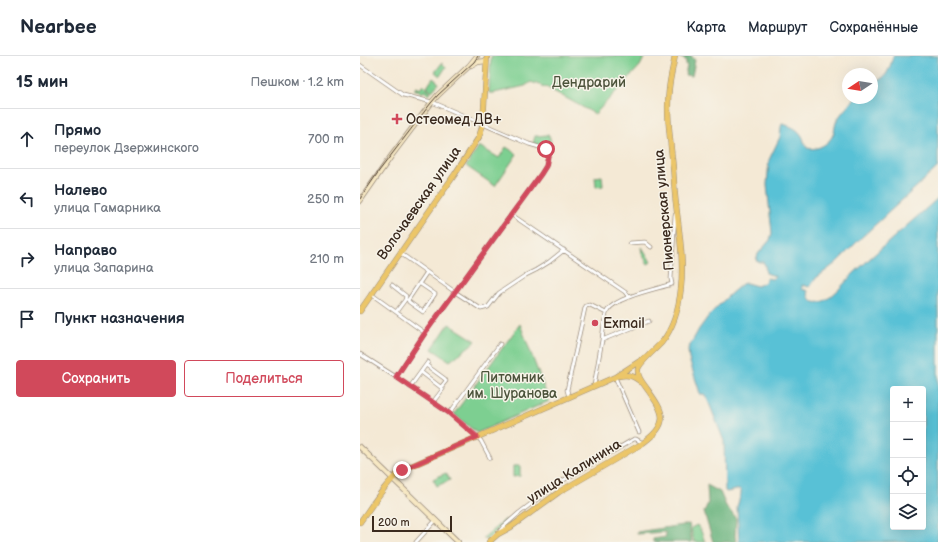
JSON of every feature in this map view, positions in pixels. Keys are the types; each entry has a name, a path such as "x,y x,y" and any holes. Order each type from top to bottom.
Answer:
{"main road":[{"path":"360,201 432,102 470,66 477,56"},
{"name":"Пионерская улица","path":"650,354 668,332 680,300 682,274 668,109 669,88 676,56"},
{"path":"470,66 486,58"},
{"name":"Волочаевская улица","path":"360,311 479,137 483,124 486,58"},
{"path":"615,377 650,354"},
{"path":"648,390 640,378 638,368 650,354"},
{"path":"360,522 392,479 402,470 615,377 631,375 648,390"},
{"name":"улица Калинина","path":"489,542 498,534 511,528 559,492 643,443 654,434 660,426 662,420 659,405 648,390"},
{"path":"360,447 458,542"}],"street":[{"path":"360,65 403,95 432,102 529,144 549,151 546,166 512,215 425,333 396,377"},
{"path":"594,386 606,313 609,308 629,297 672,284 671,278 676,201"},
{"path":"512,215 625,292 629,297"},
{"path":"630,243 645,242 651,247"},
{"path":"400,253 481,309 488,307 499,293 549,262 564,250"},
{"path":"419,283 435,294 423,312 408,301 419,283 427,272"},
{"path":"392,285 406,296 405,300 396,312"},
{"path":"371,294 425,333"},
{"path":"569,397 567,390 585,308 590,305 606,313"},
{"path":"602,340 649,321"},
{"path":"449,413 500,344"},
{"path":"360,354 449,413 481,441 490,458"},
{"path":"410,387 427,363 446,381 441,387 443,389 433,402"},
{"path":"421,372 441,387"},
{"path":"615,377 640,432"},
{"name":"улица Калинина","path":"498,534 503,527 519,513 557,484 634,439 643,443"},
{"path":"416,542 436,520"}],"green space":[{"name":"Дендрарий","path":"491,56 645,56 640,66 595,114 548,88 531,82 525,86 489,93"},
{"path":"692,56 695,60 692,76 685,75 687,66 686,60 679,57"},
{"path":"442,63 446,67 440,76 435,72"},
{"path":"433,78 439,83 432,91 427,87"},
{"path":"423,85 431,92 429,95 424,91 422,93 415,90 417,87 420,89"},
{"path":"548,135 552,150 547,150 533,144 535,136"},
{"path":"479,146 499,158 506,147 517,154 495,186 466,166"},
{"path":"602,176 603,186 596,187 595,177"},
{"path":"641,247 651,262 648,264 642,254"},
{"path":"449,324 476,341 450,361 432,349"},
{"name":"Питомник им. Шуранова","path":"520,324 549,401 477,433 454,414"},
{"path":"513,466 520,466 520,476 513,477"},
{"path":"446,473 450,480 437,486 433,479"},
{"path":"707,485 720,492 726,506 736,518 736,542 713,542 704,512 708,503"},
{"path":"506,519 500,528 486,540 483,538"},
{"path":"689,524 692,542 653,542 653,539 666,537 665,532 637,534 637,532"},
{"path":"697,525 705,542 694,542 691,528"}],"water":[{"path":"893,56 938,56 938,167 836,263 816,278 810,287 802,285 802,289 808,291 810,299 813,302 821,302 830,297 853,274 938,198 938,542 739,542 737,507 741,490 725,491 724,441 707,398 704,394 700,394 689,359 688,349 699,329 710,314 742,284 746,283 757,286 765,282 767,278 772,279 775,276 766,273 763,262 756,260 758,254 770,240 772,233 767,185 769,160 780,137 782,124 796,129 803,137 807,148 811,149 824,145 830,140 834,132 836,122 849,104 878,104 878,81 886,75"}],"tram line":[{"path":"360,199 379,171 431,103 474,62 478,56"}],"place":[{"name":"Остеомед ДВ+","path":"397,119"},
{"name":"Exmail","path":"595,323"}],"route":[{"path":"402,470 477,437 449,413 396,377 425,333 541,174 547,163 549,151 546,149"}]}
